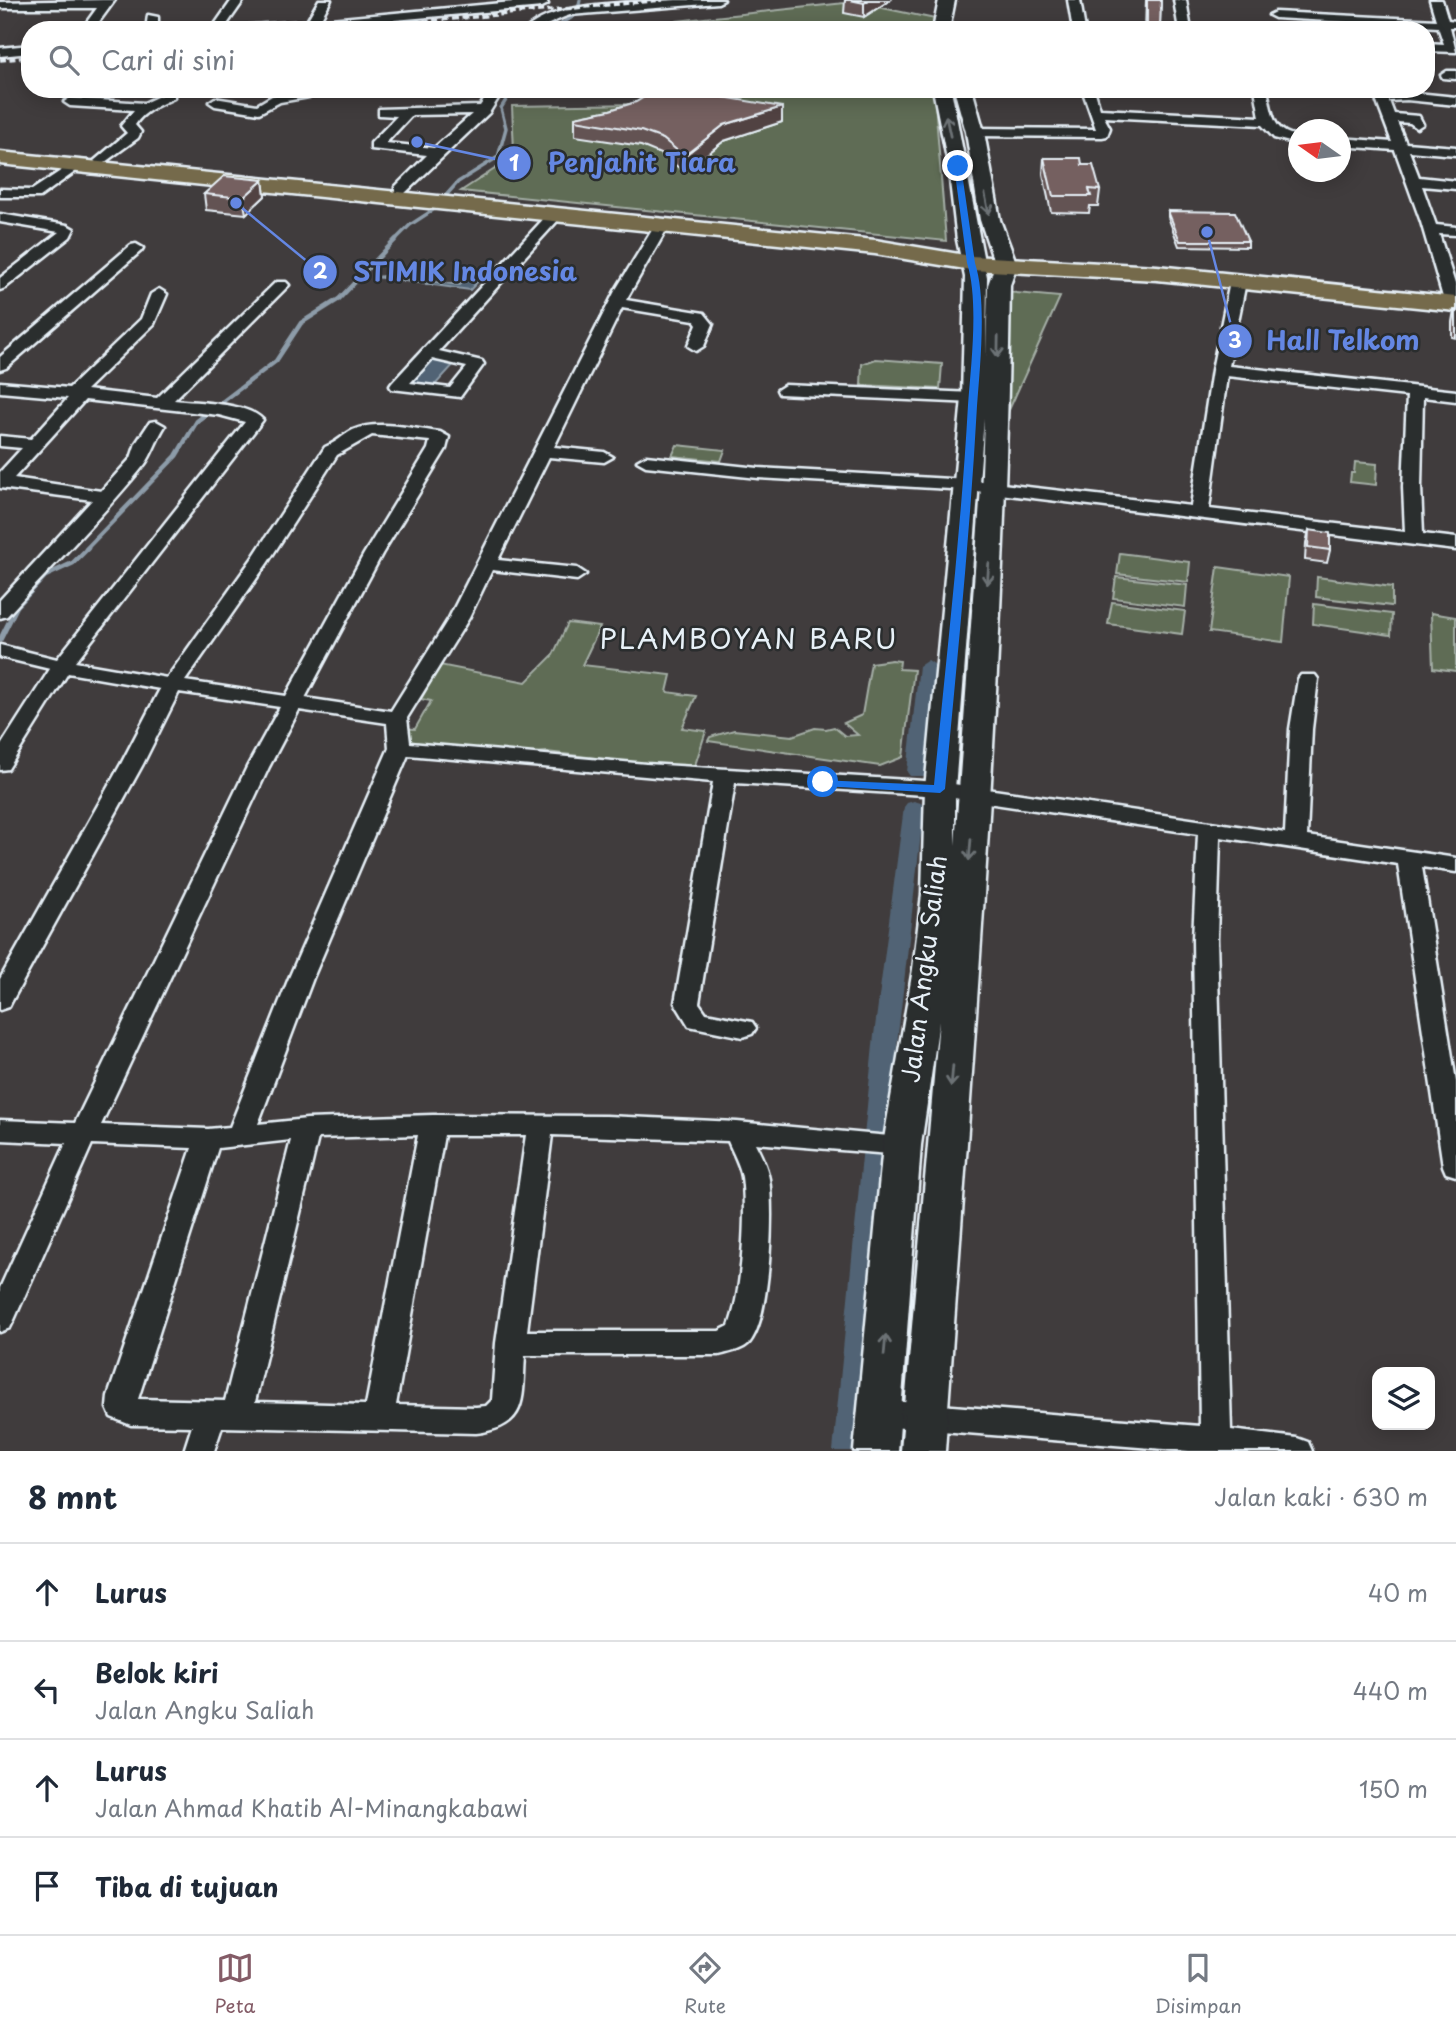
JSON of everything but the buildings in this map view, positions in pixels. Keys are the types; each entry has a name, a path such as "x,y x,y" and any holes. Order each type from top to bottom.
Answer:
{"main road":[{"path":"943,21 947,0"},
{"path":"956,21 958,0"},
{"path":"944,98 946,121 959,172 987,263"},
{"path":"966,98 975,132 990,220 987,263"},
{"path":"0,150 101,160 131,168 437,199 987,263 1157,273 1454,304"},
{"path":"0,158 400,190 437,199 555,215 875,247 987,263"},
{"name":"Jalan Angku Saliah","path":"878,1432 897,1145 932,957 940,861 940,789 981,486 974,398 987,263"},
{"name":"Jalan Angku Saliah","path":"925,1434 975,793 987,263"}],"street":[{"path":"224,21 239,0"},
{"path":"313,21 325,0"},
{"path":"439,0 444,14"},
{"path":"372,21 542,4 540,0"},
{"path":"616,9 625,0"},
{"path":"544,21 570,12 718,0"},
{"path":"1074,0 1078,21"},
{"path":"1180,0 1184,21"},
{"path":"1318,0 1321,17"},
{"path":"1435,47 1454,48 1450,24 1436,0"},
{"path":"1269,1 1276,21"},
{"path":"0,5 108,2"},
{"path":"94,21 108,2"},
{"path":"1275,15 1377,15 1426,21"},
{"path":"0,52 21,50"},
{"path":"101,160 133,135 134,132 128,126 130,121 147,107 164,98"},
{"path":"215,102 259,108 282,98"},
{"path":"400,190 436,152 484,110 492,98"},
{"path":"975,132 1099,134 1104,131 1091,98"},
{"path":"1263,98 1273,133 1288,137"},
{"path":"1381,98 1402,147 1454,304"},
{"path":"1427,98 1456,101"},
{"path":"70,102 147,107"},
{"path":"384,112 484,110"},
{"path":"408,112 376,146 436,152"},
{"path":"1095,113 1268,121"},
{"path":"1389,117 1414,119 1417,124"},
{"path":"1351,143 1456,151"},
{"path":"402,163 424,165"},
{"path":"0,193 35,194 75,166"},
{"path":"1414,181 1456,185"},
{"path":"429,353 555,215"},
{"path":"0,218 53,225 67,229 67,232 0,285"},
{"path":"240,1136 301,978 400,748 397,718 459,618 618,303 662,227"},
{"path":"1431,229 1456,231"},
{"path":"0,365 136,248"},
{"path":"1199,512 1220,370 1238,282"},
{"path":"161,404 281,285"},
{"path":"1,483 77,393 148,321 159,294"},
{"path":"618,303 699,316 705,324 696,346"},
{"path":"1220,370 1456,396"},
{"path":"0,387 77,393 219,411 255,420 156,542 62,666 1,760"},
{"path":"785,390 974,398"},
{"path":"1414,539 1412,487 1415,391"},
{"path":"0,612 108,497 139,460 145,443 156,426"},
{"path":"0,1001 132,764 172,685 259,562 331,451 356,435 371,430 440,437 438,449 373,554 292,701 83,1134 0,1319"},
{"path":"0,440 33,444"},
{"path":"544,451 604,457"},
{"path":"646,461 758,473 981,486 1456,544"},
{"path":"1,483 108,497"},
{"path":"486,564 577,574"},
{"path":"4,651 62,666 172,685 397,718"},
{"path":"1296,839 1301,729 1308,680"},
{"path":"400,748 474,757 725,777 940,789 1296,839 1456,865"},
{"path":"725,777 687,1003 698,1020 743,1028"},
{"path":"1209,828 1205,939 1216,1446"},
{"path":"1409,858 1456,1166"},
{"path":"0,1130 208,1139 307,1129 433,1125 606,1126 737,1132 897,1145"},
{"path":"379,1418 433,1125"},
{"path":"208,1139 121,1404 126,1410 224,1415 476,1420 491,1418 502,1412 507,1400 511,1343 540,1127"},
{"path":"199,1451 224,1415 307,1129"},
{"path":"511,1343 719,1343 735,1339 744,1329 748,1305 753,1269 757,1188 755,1174 737,1132"},
{"path":"878,1432 1173,1436 1216,1446 1297,1451"}],"green space":[{"path":"854,2 935,19 935,21 677,21"},
{"path":"644,98 935,98 946,241 461,191 504,163 514,151 512,106 645,104"},
{"path":"1006,292 1060,297 1004,421"},
{"path":"876,359 942,364 940,389 861,385 862,364"},
{"path":"677,445 725,450 721,461 672,456"},
{"path":"1355,462 1377,464 1376,485 1350,482"},
{"path":"1120,553 1190,562 1188,582 1117,574"},
{"path":"1218,567 1289,577 1283,642 1209,632"},
{"path":"1116,577 1187,585 1185,607 1113,598"},
{"path":"1317,577 1392,587 1392,606 1316,597"},
{"path":"1112,602 1185,611 1182,634 1108,624"},
{"path":"1314,604 1392,614 1391,635 1313,624"},
{"path":"1431,613 1456,617 1456,671 1433,668"},
{"path":"568,623 600,627 582,665 671,675 667,692 696,696 682,728 706,731 695,765 676,768 547,752 498,756 407,743 402,728 415,729 431,701 421,699 440,665 526,682 553,655"},
{"path":"900,661 899,669 914,670 903,757 880,766 708,741 710,737 734,730 792,736 815,728 834,727 845,736 858,735 844,723 862,715 871,663"}],"water":[{"path":"470,273 484,275 470,290 375,277 460,285"},
{"path":"425,357 456,362 435,385 404,381"}],"waterway":[{"path":"566,21 577,14 580,0"},
{"path":"396,239 410,225 433,210 458,182 498,157 506,128 501,108 507,98"},
{"path":"86,549 176,456 197,421 276,361 301,323 339,299 396,239"},
{"path":"0,640 17,606 45,576 73,563 88,548"},
{"path":"917,772 928,666"},
{"path":"847,1451 886,1035 914,807"}],"railway":[{"path":"429,21 663,0"},
{"path":"0,60 21,58"}],"place":[{"name":"Penjahit Tiara","path":"417,142"},
{"name":"STIMIK Indonesia","path":"236,203"},
{"name":"Hall Telkom","path":"1207,232"}],"district":[{"name":"PLAMBOYAN BARU","path":"749,639"}],"route":[{"path":"823,782 940,789 968,485 976,359 976,277 971,263 958,166"}]}
